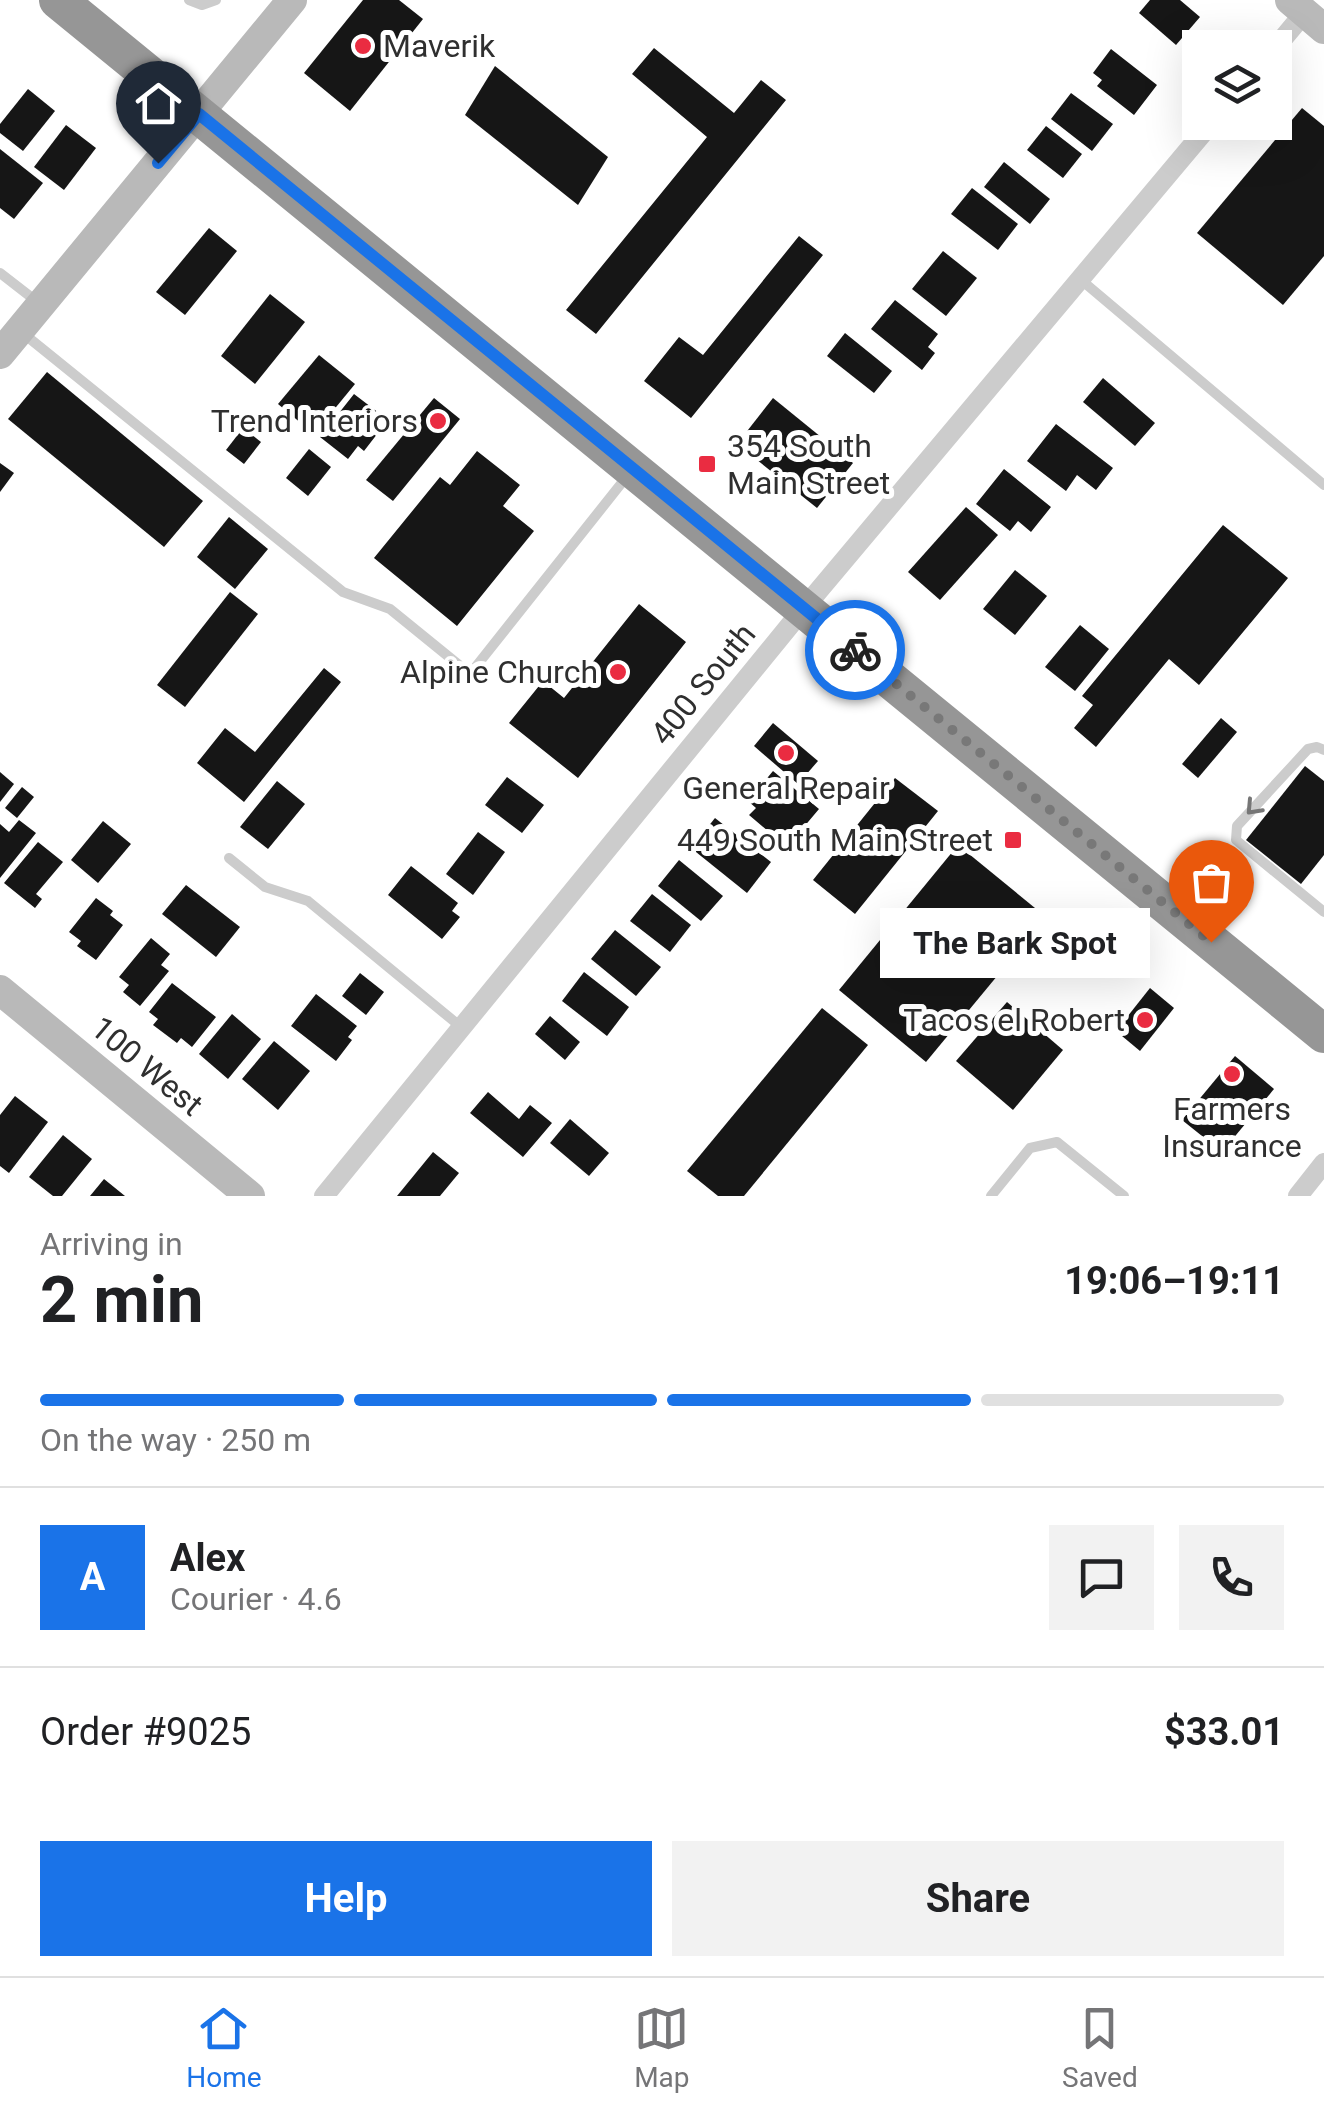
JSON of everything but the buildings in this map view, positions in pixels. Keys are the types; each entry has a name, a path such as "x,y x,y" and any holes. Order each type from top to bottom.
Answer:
{"highway":[{"path":"58,0 1324,1034"}],"street":[{"path":"10,342 292,0"},
{"name":"400 South","path":"324,1196 804,608 1197,140"},
{"name":"100 West","path":"0,990 250,1196"},
{"path":"1298,1196 1324,1163"}],"lane":[{"path":"189,0 202,5 216,0"},
{"path":"0,273 40,304"},
{"path":"1080,280 1324,485"},
{"path":"10,342 344,592 390,609 470,674 633,469"},
{"path":"1324,750 1308,749 1234,834 1236,840 1324,912"},
{"path":"229,858 265,887 308,901 461,1028"},
{"path":"991,1196 1030,1148 1057,1142 1124,1196"}],"way so far":[{"path":"855,650 1211,942"}],"place":[{"name":"Maverik","path":"363,46"},
{"name":"Trend Interiors","path":"438,421"},
{"name":"354 South Main Street","path":"707,464"},
{"name":"Alpine Church","path":"618,672"},
{"name":"General Repair","path":"786,753"},
{"name":"449 South Main Street","path":"1013,840"},
{"name":"The Bark Spot","path":"1211,942"},
{"name":"Tacos el Robert","path":"1145,1020"},
{"name":"Farmers Insurance","path":"1232,1074"}],"route":[{"path":"158,163 199,114 855,650"}]}
